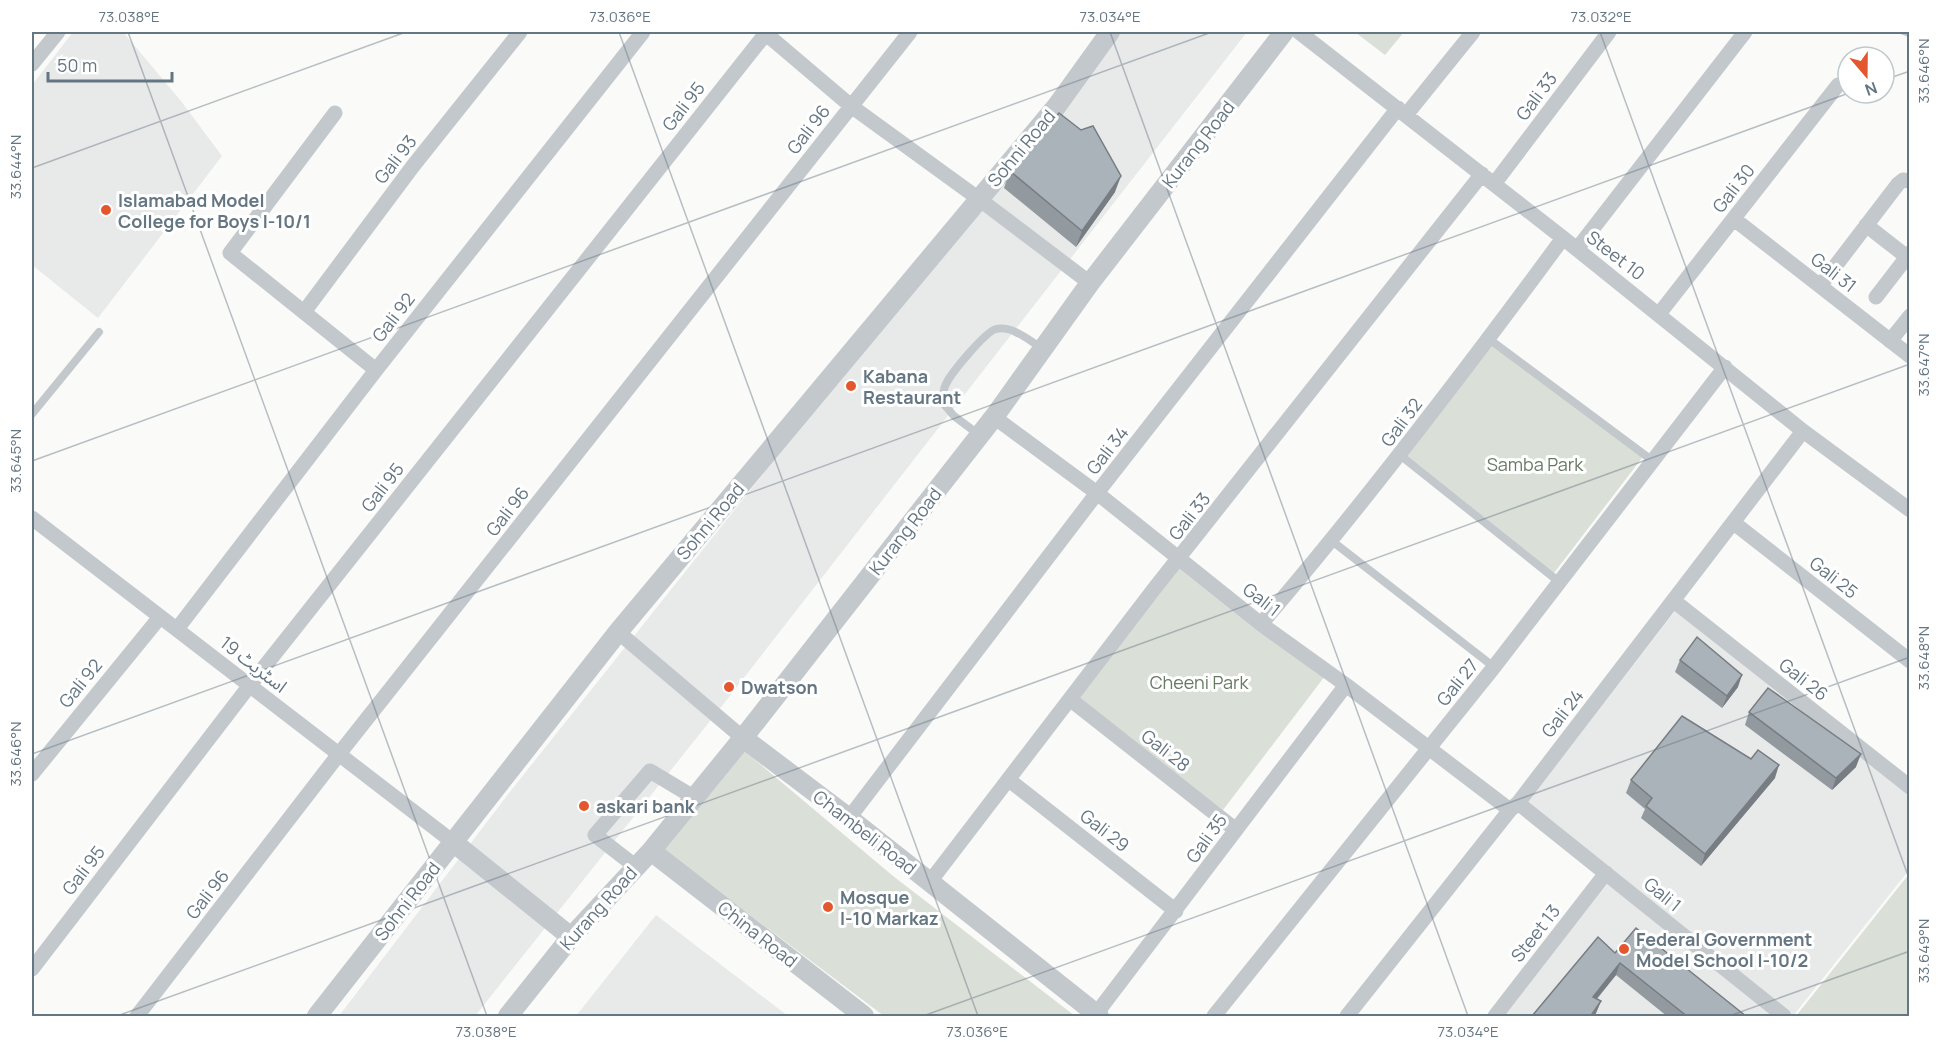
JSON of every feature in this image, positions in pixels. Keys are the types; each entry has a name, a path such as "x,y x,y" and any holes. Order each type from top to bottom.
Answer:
{"street":[{"path":"32,64 58,32"},
{"name":"Gali 93","path":"304,312 413,166 520,32"},
{"name":"Gali 92","path":"177,629 376,370 643,32"},
{"path":"766,32 851,106 1090,283"},
{"name":"Gali 95","path":"32,969 250,685 766,32"},
{"name":"Gali 96","path":"137,1017 339,754 910,32"},
{"name":"Sohni Road","path":"317,1017 618,632 1056,107 1110,32"},
{"name":"Kurang Road","path":"508,1017 571,938 651,851 743,738 980,435 1090,283 1284,32"},
{"name":"Steet 10","path":"1299,32 1577,249 1803,431 1910,510"},
{"name":"Gali 34","path":"849,818 1097,494 1402,112 1473,32"},
{"name":"Gali 33","path":"929,883 1154,590 1609,32"},
{"path":"1577,249 1745,32"},
{"name":"Gali 30","path":"1659,314 1836,88"},
{"path":"335,113 230,253 376,370"},
{"path":"1820,286 1898,184 1902,180 1910,181"},
{"name":"Gali 31","path":"1734,219 1910,356"},
{"path":"1866,225 1908,255 1876,297"},
{"name":"Gali 32","path":"1261,624 1332,541 1400,455 1563,238"},
{"path":"1890,341 1910,316"},
{"name":"Gali 27","path":"1214,1017 1494,667 1725,367"},
{"name":"Gali 1","path":"993,417 1097,494 1261,624 1606,873 1784,1017"},
{"name":"Gali 24","path":"1347,1017 1674,601 1803,431"},
{"name":"اسٹریٹ 19","path":"32,519 453,842"},
{"name":"Gali 25","path":"1734,523 1910,661"},
{"name":"Gali 26","path":"1674,601 1910,787"},
{"name":"Gali 92","path":"32,774 160,616"},
{"path":"618,632 743,738"},
{"name":"Gali 35","path":"1097,1015 1346,685"},
{"name":"Gali 28","path":"1071,700 1236,830"},
{"name":"Chambeli Road","path":"743,738 849,818 1097,1015"},
{"path":"635,866 596,835 650,771 695,798"},
{"name":"Gali 29","path":"1009,780 1176,911"},
{"path":"453,842 571,938"},
{"name":"China Road","path":"651,851 864,1017"},
{"name":"Steet 13","path":"1495,1017 1606,873"}],"lane":[{"path":"980,435 954,416 942,402 946,384 983,337 996,329 1009,329 1043,349"},
{"path":"32,414 99,332"},
{"path":"1489,339 1653,461"},
{"path":"1400,455 1558,581"},
{"path":"1332,541 1494,667"}],"shaded area":[{"name":"Islamabad Model College for Boys I-10/1","path":"73,32 123,32 181,101 222,156 98,318 32,265 32,85"},
{"path":"1115,32 1247,32 718,711 475,1016 339,1016 509,793"},
{"path":"1676,610 1909,795 1909,870 1793,1016 1528,802"},
{"name":"Federal Government Model School I-10/2","path":"1609,882 1775,1016 1503,1016"},
{"path":"656,915 788,1016 576,1016"}],"green space":[{"path":"1355,32 1404,32 1385,55"},
{"name":"Samba Park","path":"1488,335 1645,454 1554,573 1399,449"},
{"name":"Cheeni Park","path":"1180,554 1328,672 1223,810 1070,697"},
{"path":"742,749 893,876 1075,1016 884,1016 661,848"},
{"path":"1909,874 1909,1016 1796,1016"}],"building":[{"path":"1059,113 1081,130 1093,126 1121,176 1082,231 1010,171"},
{"path":"1697,637 1742,675 1727,696 1680,660"},
{"path":"1768,688 1861,754 1836,778 1749,712"},
{"path":"1682,716 1751,759 1758,750 1779,765 1705,854 1646,806 1652,798 1631,780"},
{"path":"1636,928 1747,1017 1688,1017 1620,963 1593,997 1601,1001 1590,1017 1532,1016 1598,937 1615,953"}],"waterway":[{"path":"1902,32 1910,35"}],"place":[{"name":"Islamabad Model College for Boys I-10/1","path":"106,210"},
{"name":"Kabana Restaurant","path":"851,386"},
{"name":"Dwatson","path":"729,687"},
{"name":"askari bank","path":"584,806"},
{"name":"Mosque I-10 Markaz","path":"828,907"},
{"name":"Federal Government Model School I-10/2","path":"1624,949"}]}
